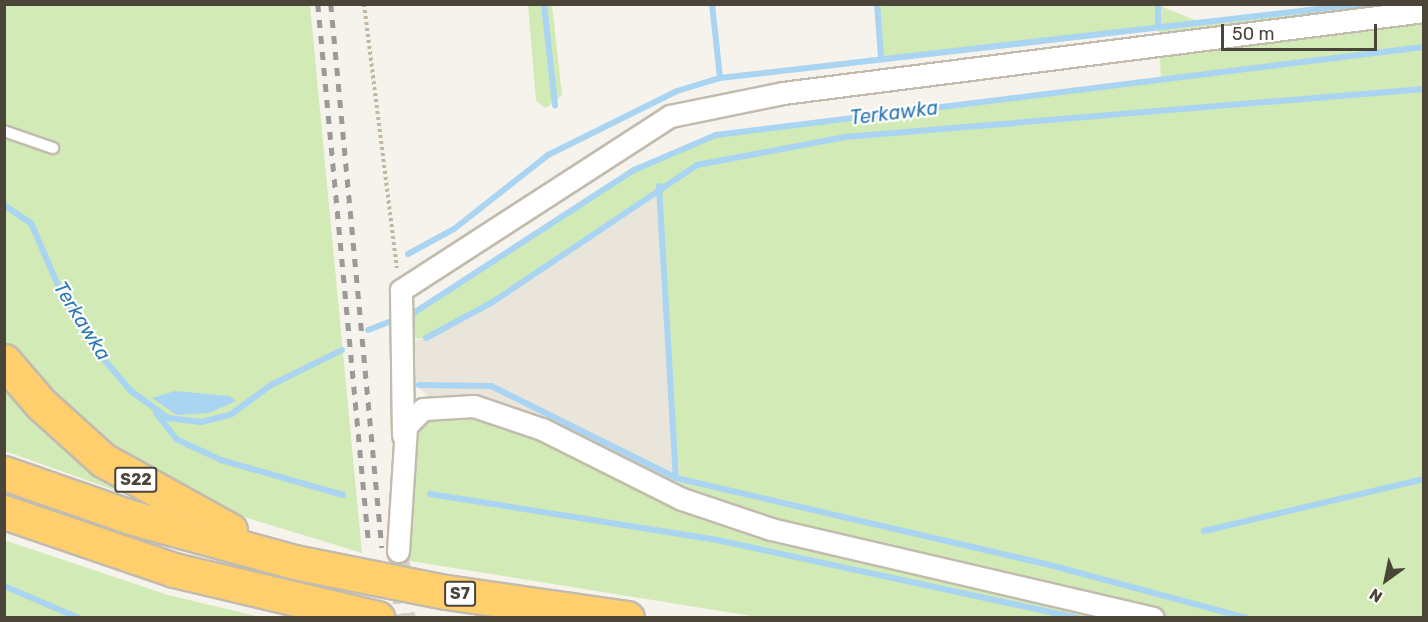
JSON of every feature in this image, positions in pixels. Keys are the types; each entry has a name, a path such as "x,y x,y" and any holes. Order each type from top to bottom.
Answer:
{"highway":[{"name":"S22","path":"4,361 41,404 103,460 294,561"},
{"name":"S7","path":"4,472 130,518 294,561 446,592 627,618"},
{"path":"4,512 174,570 377,618"}],"street":[{"path":"398,551 403,435 401,290 647,127 697,107 1424,11"},
{"path":"403,435 410,419 423,409 474,406 542,429 630,476 725,515 1154,618"}],"lane":[{"path":"4,131 53,148"}],"path":[{"path":"363,4 401,290"}],"shaded area":[{"path":"659,186 682,499 437,405 402,371 402,344 426,338 491,303"}],"green space":[{"path":"4,5 310,5 362,553 215,508 112,452 23,367 5,342"},
{"path":"528,5 552,5 562,95 546,108 536,101"},
{"path":"877,5 1158,5 1202,23 1361,5 1423,5 1423,617 764,618 404,560 410,419 474,406 681,498 659,187 453,325 426,338 412,339 403,330 404,317 634,170 716,135 1161,79 1158,25 881,57"},
{"path":"4,380 107,478 114,490 5,451"},
{"path":"4,540 168,595 260,617 5,617"}],"water":[{"path":"175,391 229,396 236,401 209,413 177,415 152,398"}],"waterway":[{"path":"544,4 555,105"},
{"path":"712,4 720,78"},
{"path":"877,4 881,57"},
{"path":"1158,4 1158,25"},
{"path":"408,254 454,229 548,155 677,91 720,78 1362,4"},
{"name":"Terkawka","path":"412,314 634,170 716,135 1424,47"},
{"path":"426,338 491,303 697,165 845,137 1424,89"},
{"path":"659,186 676,478"},
{"name":"Terkawka","path":"4,205 31,223 60,290 95,349 131,391 168,418 201,422 230,415 271,385 342,350"},
{"name":"Terkawka","path":"368,330 394,320"},
{"path":"419,385 491,386 676,478 1050,565 1246,618"},
{"path":"156,413 176,439 221,460 343,495"},
{"path":"1204,531 1424,479"},
{"path":"430,494 717,540 1078,618"},
{"path":"4,586 79,618"}],"tunnel":[{"path":"398,551 405,618"}],"railway":[{"path":"318,4 369,546"},
{"path":"331,4 382,548"}]}
